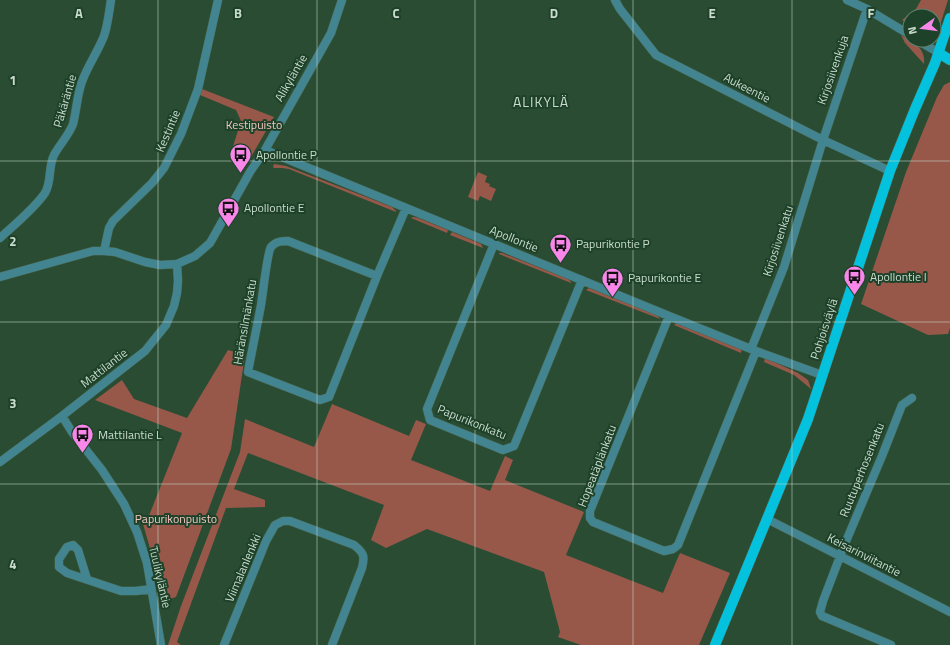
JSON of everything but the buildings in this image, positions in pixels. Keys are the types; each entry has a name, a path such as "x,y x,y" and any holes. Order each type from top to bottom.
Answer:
{"main road":[{"name":"Pohjoisväylä","path":"715,645 808,419 890,171 939,53 950,18"},
{"path":"939,53 950,60"}],"street":[{"name":"Päkäräntie","path":"0,238 36,204 46,192 54,155 68,134 73,121 82,82 104,37 112,0"},
{"name":"Kestintie","path":"104,251 108,228 113,221 152,184 164,168 181,134 198,88 218,0"},
{"name":"Alikyläntie","path":"0,278 93,251 116,252 145,262 160,265 177,264 195,256 210,243 250,172 265,150 331,33 342,0"},
{"name":"Aukeentie","path":"615,0 620,9 656,55 823,140 890,171"},
{"path":"847,0 867,9 902,30"},
{"name":"Kirjosiivenkuja","path":"823,140 867,9"},
{"path":"931,48 939,53"},
{"name":"Kirjosiivenkatu","path":"754,350 784,267 823,140"},
{"name":"Apollontie","path":"265,150 669,316 822,376"},
{"name":"Häränsilmänkatu","path":"377,276 288,241 279,241 271,247 248,372 320,400 329,397 377,276 406,208"},
{"name":"Papurikonkatu","path":"494,244 427,409 430,420 503,450 514,446 582,280"},
{"name":"Mattilantie","path":"0,462 145,351 166,324 174,306 178,281 177,264"},
{"name":"Hopeatäplänkatu","path":"669,316 590,511 590,518 593,522 664,551 673,549 678,545 754,350"},
{"name":"Ruutuperhosenkatu","path":"891,645 822,616 820,612 823,601 902,406 912,398"},
{"name":"Tuulikyläntie","path":"62,416 72,432 102,470 124,504 139,538 147,563 161,645"},
{"name":"Keisarinviitantie","path":"767,519 950,612"},
{"name":"Viimalanlenkki","path":"224,645 266,541 275,525 283,521 290,521 354,545 360,550 364,558 362,568 332,645"},
{"path":"87,579 121,591 151,589"}],"green space":[{"path":"921,0 948,0 942,19 942,8 917,8"},
{"path":"910,48 920,48 923,54 924,64"},
{"path":"950,82 950,328 948,334 928,335 861,304 906,172 937,97 944,85"},
{"name":"Kestipuisto","path":"202,89 274,117 244,169 230,156 241,121 236,110 200,95"},
{"path":"274,164 286,166 392,207 396,212 289,169 274,168"},
{"path":"478,172 487,176 485,182 490,184 489,186 496,189 491,201 480,196 478,201 468,197"},
{"path":"413,217 448,230 447,233 411,218"},
{"path":"452,232 481,244 483,248 450,235"},
{"path":"499,254 568,279 571,283"},
{"path":"589,288 657,315 660,319 586,290"},
{"path":"675,324 742,349 741,353 674,325"},
{"name":"Papurikonpuisto","path":"228,350 245,355 231,449 176,597 164,601 162,599 143,524 146,523 182,433 95,400 122,380 134,399 187,418"},
{"path":"765,358 798,373 808,380 811,389 794,375 764,362"},
{"path":"332,404 409,436 416,420 426,424 411,460 490,491 505,456 513,460 505,480 584,512 566,555 663,593 680,553 730,573 699,645 581,645 558,637 560,632 544,572 427,529 386,548 371,540 384,505 248,453 234,489 265,500 265,507 226,508 177,642 181,645 168,645 181,606 240,452 245,419 314,447"}],"place":[{"name":"Apollontie P","path":"240,174"},
{"name":"Apollontie E","path":"228,228"},
{"name":"Papurikontie P","path":"560,264"},
{"name":"Apollontie I","path":"854,296"},
{"name":"Papurikontie E","path":"612,298"},
{"name":"Mattilantie L","path":"83,454"}],"district":[{"name":"ALIKYLÄ","path":"541,102"}]}
